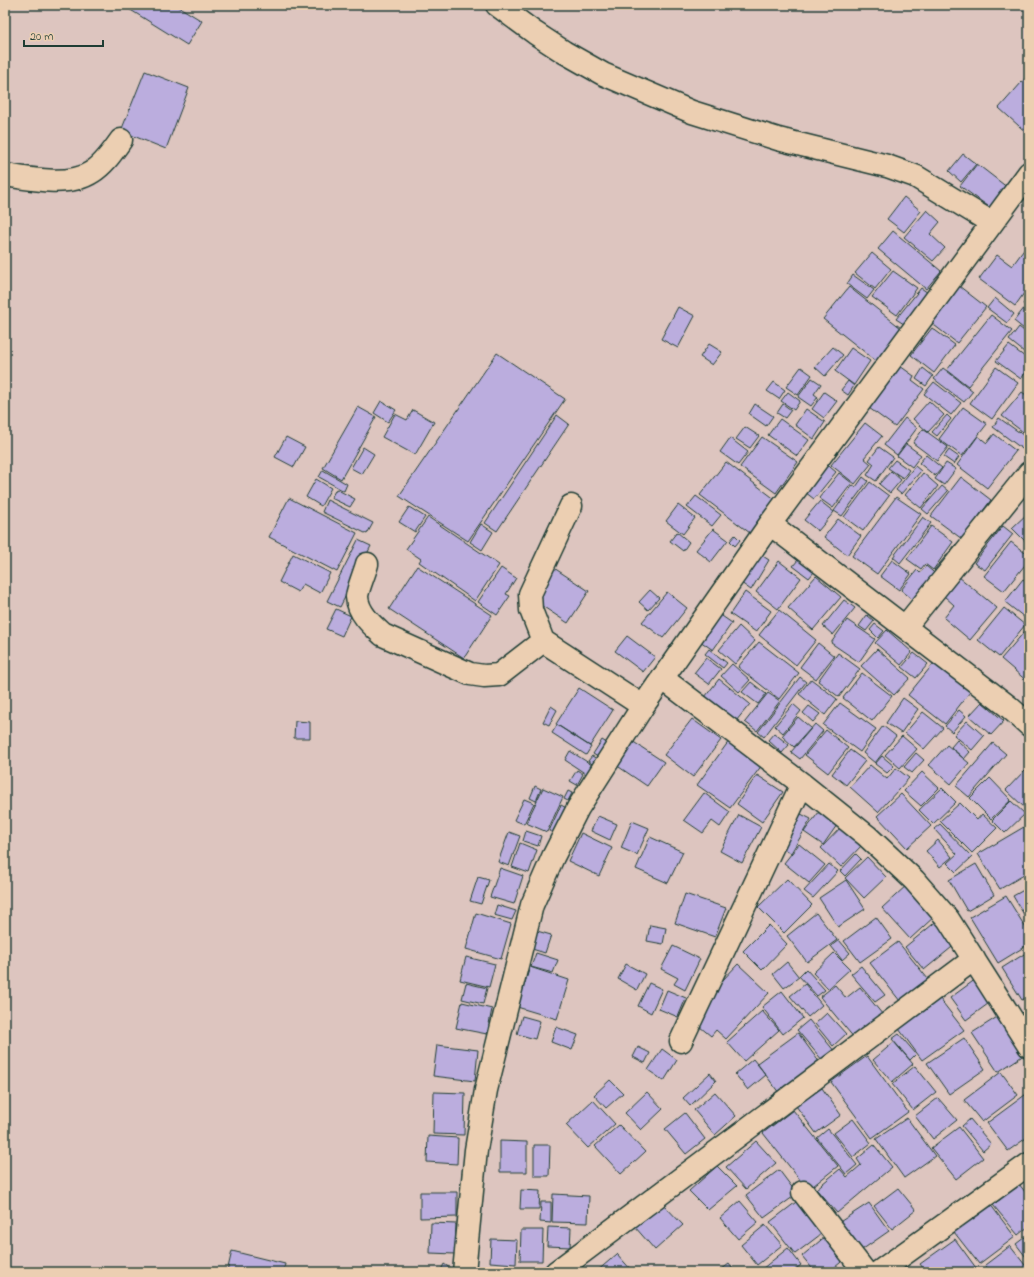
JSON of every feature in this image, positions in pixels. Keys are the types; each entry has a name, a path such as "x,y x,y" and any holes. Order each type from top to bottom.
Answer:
{"street":[{"path":"497,5 564,52 603,74 692,112 778,139 887,166 915,176 992,223"},
{"path":"5,175 42,180 72,180 92,173 110,155 121,140"},
{"path":"464,1272 476,1150 486,1090 532,905 553,857 578,808 643,706 770,524 1029,173"},
{"path":"905,627 1029,473"},
{"path":"571,506 530,594 531,610 543,641 643,706"},
{"path":"770,524 1009,707 1027,719"},
{"path":"367,564 357,596 361,611 371,625 383,635 470,674 484,676 499,674 543,641"},
{"path":"662,678 802,784 867,836 914,880 948,918 1029,1046"},
{"path":"681,1041 802,784"},
{"path":"556,1272 974,959"},
{"path":"879,1272 1029,1164"},
{"path":"803,1192 865,1272"}],"building":[{"path":"131,5 176,5 202,21 187,45 129,9"},
{"path":"145,71 189,88 166,149 121,131"},
{"path":"1029,74 1029,135 999,108"},
{"path":"963,154 976,164 961,182 949,171"},
{"path":"977,164 1008,188 992,209 960,186"},
{"path":"904,197 921,211 904,232 887,219"},
{"path":"927,210 940,222 930,234 945,248 933,261 904,237"},
{"path":"893,231 941,271 926,289 878,249"},
{"path":"1029,243 1029,286 1015,306 979,279 997,255 1012,266"},
{"path":"872,253 891,269 875,289 855,273"},
{"path":"893,271 917,288 897,315 872,297"},
{"path":"853,275 874,290 867,299 847,284"},
{"path":"959,286 986,307 957,343 930,322"},
{"path":"849,287 901,328 876,361 823,319"},
{"path":"921,288 931,295 907,326 896,319"},
{"path":"1029,296 1029,308 1023,304"},
{"path":"995,298 1014,314 1007,323 987,308"},
{"path":"678,307 695,316 678,348 661,339"},
{"path":"1025,307 1029,311 1029,333 1014,321"},
{"path":"991,315 1012,331 968,386 947,370"},
{"path":"1019,327 1029,335 1029,356 1009,340"},
{"path":"932,328 955,345 934,373 911,355"},
{"path":"709,344 722,352 712,365 700,357"},
{"path":"1009,345 1029,360 1029,368 1021,379 996,361"},
{"path":"833,347 843,355 825,376 815,367"},
{"path":"851,348 870,361 854,385 835,371"},
{"path":"497,353 565,399 468,541 399,496"},
{"path":"900,366 914,376 912,380 924,389 895,427 869,408"},
{"path":"801,367 812,375 798,395 786,387"},
{"path":"996,367 1018,383 992,419 970,403"},
{"path":"923,368 933,376 926,386 916,379"},
{"path":"943,368 973,391 964,402 934,379"},
{"path":"812,378 821,384 814,394 818,397 811,406 798,397"},
{"path":"848,381 854,386 848,395 841,390"},
{"path":"774,382 785,390 779,399 767,391"},
{"path":"934,382 961,403 951,415 924,394"},
{"path":"788,392 800,401 794,410 781,401"},
{"path":"824,392 837,401 824,418 812,409"},
{"path":"1022,392 1029,397 1029,424 1023,432 1002,416"},
{"path":"381,401 396,410 388,422 374,413"},
{"path":"929,401 944,415 928,432 913,419"},
{"path":"755,404 773,416 766,426 749,414"},
{"path":"783,404 791,410 785,418 777,413"},
{"path":"358,407 376,417 341,479 323,468"},
{"path":"963,407 987,424 962,456 939,439"},
{"path":"806,409 825,422 814,439 795,425"},
{"path":"413,410 434,422 415,455 382,437 395,414 407,420"},
{"path":"557,415 569,424 497,531 485,523"},
{"path":"947,415 951,419 937,436 932,432"},
{"path":"905,418 917,428 897,455 884,445"},
{"path":"999,418 1023,435 1029,427 1029,454 993,427"},
{"path":"780,419 809,440 797,456 768,435"},
{"path":"865,423 882,436 864,458 871,464 855,484 831,465"},
{"path":"745,427 759,436 750,448 736,439"},
{"path":"923,429 948,447 937,461 913,443"},
{"path":"994,434 1016,451 987,488 957,465 978,436 987,443"},
{"path":"286,437 305,447 294,467 275,457"},
{"path":"762,437 798,462 776,493 740,467"},
{"path":"730,438 748,452 738,465 720,452"},
{"path":"906,444 921,455 912,467 897,456"},
{"path":"363,447 374,454 362,474 351,468"},
{"path":"879,447 893,457 876,481 867,475 874,464 869,460"},
{"path":"949,450 959,457 954,464 944,457"},
{"path":"926,455 942,468 935,476 919,463"},
{"path":"895,460 909,470 903,478 888,468"},
{"path":"726,462 776,500 750,533 700,495"},
{"path":"824,462 836,472 814,499 801,489"},
{"path":"946,463 956,469 944,485 935,479"},
{"path":"915,466 921,471 901,494 896,490"},
{"path":"323,470 347,484 344,491 319,477"},
{"path":"891,471 901,480 890,493 879,484"},
{"path":"839,473 852,483 833,508 819,498"},
{"path":"923,473 938,486 921,508 905,495"},
{"path":"863,477 868,481 842,516 834,511 853,485 856,487"},
{"path":"961,477 991,500 962,539 931,516"},
{"path":"316,479 331,488 321,506 306,497"},
{"path":"870,482 889,496 863,531 844,517"},
{"path":"942,486 948,491 928,514 922,509"},
{"path":"336,489 355,499 350,507 331,498"},
{"path":"696,496 721,515 712,526 687,507"},
{"path":"896,497 921,514 877,574 852,556"},
{"path":"289,498 357,533 337,572 269,537"},
{"path":"327,500 373,523 367,534 322,512"},
{"path":"820,501 834,512 818,531 804,520"},
{"path":"678,505 695,518 683,534 666,521"},
{"path":"409,507 425,517 415,532 399,522"},
{"path":"1029,512 1029,545 1012,528"},
{"path":"428,517 499,565 475,601 419,562 421,559 406,549"},
{"path":"923,517 931,523 900,563 893,557"},
{"path":"838,519 861,536 847,555 824,537"},
{"path":"481,524 493,532 482,550 470,542"},
{"path":"931,526 953,542 933,570 925,564 921,569 907,559"},
{"path":"1003,526 1013,534 985,570 974,563"},
{"path":"713,529 728,540 711,562 696,550"},
{"path":"677,532 689,542 683,551 670,541"},
{"path":"735,535 740,540 735,546 730,541"},
{"path":"358,540 371,546 340,607 327,601"},
{"path":"1011,542 1029,556 1029,560 1004,591 984,576"},
{"path":"956,544 962,549 940,575 934,570"},
{"path":"755,551 769,560 751,590 737,580"},
{"path":"293,554 330,573 320,593 303,584 298,592 279,582"},
{"path":"798,560 814,572 809,578 793,566"},
{"path":"892,560 911,574 899,590 880,576"},
{"path":"779,561 801,578 778,609 756,592"},
{"path":"417,566 492,615 464,658 389,609"},
{"path":"926,566 939,577 917,603 901,590 917,570 920,573"},
{"path":"501,568 516,578 506,594 510,596 497,615 478,602"},
{"path":"554,568 589,591 568,623 533,600"},
{"path":"816,576 841,597 813,630 788,608"},
{"path":"959,577 997,608 970,640 944,618 954,605 944,596"},
{"path":"1023,579 1029,583 1029,621 1005,602"},
{"path":"650,590 659,598 648,610 639,602"},
{"path":"667,592 687,608 663,638 642,622"},
{"path":"745,592 771,611 756,632 730,614"},
{"path":"844,600 855,608 833,635 823,626"},
{"path":"1004,608 1025,625 999,657 978,640"},
{"path":"336,609 351,616 342,636 326,629"},
{"path":"779,610 816,640 796,665 759,635"},
{"path":"719,614 732,623 713,650 700,641"},
{"path":"867,615 874,621 866,631 859,626"},
{"path":"847,620 875,639 859,662 831,643"},
{"path":"875,624 884,631 878,638 870,630"},
{"path":"739,626 755,641 735,664 719,650"},
{"path":"887,630 912,652 901,665 875,643"},
{"path":"1025,631 1029,635 1028,682 1001,659"},
{"path":"627,636 655,657 643,672 615,651"},
{"path":"759,642 799,673 779,699 738,667"},
{"path":"818,643 834,656 816,679 800,667"},
{"path":"709,649 727,663 723,668 705,654"},
{"path":"877,649 910,678 894,695 861,666"},
{"path":"838,653 860,669 839,697 818,681"},
{"path":"914,653 928,664 916,678 902,667"},
{"path":"706,658 721,669 709,684 694,673"},
{"path":"934,663 970,692 945,724 908,695"},
{"path":"732,664 750,680 739,692 721,676"},
{"path":"862,673 892,696 872,721 843,698"},
{"path":"800,677 806,682 764,737 758,732"},
{"path":"719,679 750,704 736,721 705,697"},
{"path":"811,679 837,699 825,715 799,694"},
{"path":"751,682 766,694 758,704 742,692"},
{"path":"579,688 613,710 590,746 556,724"},
{"path":"768,693 780,701 757,731 745,722"},
{"path":"903,698 918,709 901,733 886,723"},
{"path":"982,702 1004,721 991,735 969,716"},
{"path":"840,703 876,729 860,752 823,725"},
{"path":"793,704 801,711 783,733 775,726"},
{"path":"551,706 557,710 549,725 543,722"},
{"path":"809,706 820,714 813,722 803,713"},
{"path":"959,710 966,716 952,732 945,726"},
{"path":"923,712 943,728 924,749 905,733"},
{"path":"798,717 811,728 794,747 782,736"},
{"path":"692,719 721,740 693,777 664,755"},
{"path":"295,721 310,722 310,738 294,738"},
{"path":"967,721 984,736 972,750 954,735"},
{"path":"815,724 823,731 800,759 791,752"},
{"path":"557,725 591,747 586,755 552,733"},
{"path":"883,726 896,736 875,763 863,753"},
{"path":"826,730 848,748 828,773 805,755"},
{"path":"774,733 789,745 782,753 768,740"},
{"path":"902,736 917,749 900,768 885,755"},
{"path":"602,740 610,745 601,759 593,754"},
{"path":"957,740 970,752 964,759 951,747"},
{"path":"632,741 664,762 647,786 616,765"},
{"path":"729,741 762,765 730,808 697,785"},
{"path":"993,743 1006,754 969,797 956,786"},
{"path":"947,745 969,763 951,784 929,765"},
{"path":"850,750 865,761 846,785 832,774"},
{"path":"570,751 592,765 586,774 565,760"},
{"path":"916,753 924,760 912,773 904,767"},
{"path":"592,756 599,760 595,766 588,761"},
{"path":"882,756 894,766 887,773 875,764"},
{"path":"870,765 887,779 896,768 909,778 878,812 850,787"},
{"path":"577,770 583,774 577,785 570,781"},
{"path":"1025,770 1029,773 1029,803 1025,808 1006,790"},
{"path":"922,772 939,788 921,806 904,791"},
{"path":"757,775 783,792 762,822 737,804"},
{"path":"990,778 1011,800 991,819 970,798"},
{"path":"535,786 541,789 536,801 530,798"},
{"path":"543,788 563,797 547,832 526,823"},
{"path":"942,788 956,802 933,824 919,810"},
{"path":"568,791 572,793 568,801 564,799"},
{"path":"704,793 730,812 720,827 712,821 703,833 684,820"},
{"path":"901,794 931,826 907,848 877,816"},
{"path":"524,799 534,803 524,824 514,820"},
{"path":"1011,801 1025,814 1005,833 992,820"},
{"path":"960,803 977,820 982,814 997,828 972,853 940,821"},
{"path":"561,805 570,810 558,835 549,831"},
{"path":"819,812 837,825 823,845 804,832"},
{"path":"801,814 811,819 791,853 781,848"},
{"path":"739,815 761,827 742,863 720,851"},
{"path":"598,816 617,824 610,840 591,831"},
{"path":"632,821 649,828 637,855 621,848"},
{"path":"940,824 972,857 956,872 947,863 957,854 934,829"},
{"path":"1029,824 1029,872 1000,889 978,854"},
{"path":"843,825 863,844 841,867 821,848"},
{"path":"526,831 541,836 538,846 523,841"},
{"path":"509,832 520,836 509,866 498,862"},
{"path":"581,833 612,848 599,876 568,861"},
{"path":"650,837 683,852 668,883 636,869"},
{"path":"938,840 952,857 940,867 926,851"},
{"path":"520,843 537,850 529,873 512,867"},
{"path":"799,844 825,865 809,883 784,863"},
{"path":"856,854 861,859 845,876 840,871"},
{"path":"867,857 886,877 864,898 845,878"},
{"path":"829,864 838,871 813,898 804,891"},
{"path":"976,864 994,895 967,911 949,880"},
{"path":"500,868 523,876 514,904 490,897"},
{"path":"478,877 489,880 481,904 470,901"},
{"path":"787,879 812,905 784,933 758,907"},
{"path":"846,880 865,909 838,927 819,898"},
{"path":"908,884 936,915 910,939 882,908"},
{"path":"1029,887 1029,923 1013,896"},
{"path":"685,894 726,908 715,937 675,923"},
{"path":"1006,896 1029,933 1029,944 998,963 970,917"},
{"path":"497,905 516,911 512,920 494,915"},
{"path":"476,913 511,924 501,959 466,949"},
{"path":"816,913 837,940 807,962 787,936"},
{"path":"876,917 892,939 860,962 844,941"},
{"path":"938,920 957,943 924,970 905,947"},
{"path":"650,925 666,928 663,944 647,941"},
{"path":"769,925 787,944 762,970 743,951"},
{"path":"537,931 551,935 545,953 532,949"},
{"path":"839,940 850,953 842,960 831,946"},
{"path":"898,942 928,979 900,1001 870,963"},
{"path":"673,946 700,959 685,990 674,984 678,978 661,969"},
{"path":"1029,951 1029,996 1022,1000 1002,968"},
{"path":"536,953 558,960 553,973 531,967"},
{"path":"834,953 850,969 828,989 813,973"},
{"path":"466,957 495,964 489,987 460,980"},
{"path":"787,962 799,977 784,988 773,974"},
{"path":"626,964 645,974 637,990 618,979"},
{"path":"738,964 769,993 726,1039 716,1030 711,1036 694,1022 704,1000"},
{"path":"861,966 885,995 875,1002 851,974"},
{"path":"530,967 569,980 557,1019 517,1007"},
{"path":"806,969 825,990 817,996 799,976"},
{"path":"976,979 992,1001 966,1020 950,998"},
{"path":"466,983 487,988 483,1004 462,999"},
{"path":"649,983 662,989 651,1013 638,1006"},
{"path":"805,984 822,1005 808,1017 790,996"},
{"path":"835,985 846,998 860,987 883,1015 855,1039 820,997"},
{"path":"667,990 686,998 678,1017 659,1009"},
{"path":"782,991 803,1018 783,1034 762,1007"},
{"path":"940,999 964,1030 922,1060 899,1029"},
{"path":"462,1002 492,1009 487,1034 456,1028"},
{"path":"762,1011 779,1030 744,1061 727,1042"},
{"path":"827,1013 846,1034 833,1046 815,1024"},
{"path":"1002,1014 1027,1053 998,1072 972,1033"},
{"path":"522,1016 540,1021 535,1039 517,1034"},
{"path":"809,1020 835,1052 823,1061 797,1030"},
{"path":"556,1027 578,1035 572,1050 551,1042"},
{"path":"798,1033 820,1063 779,1093 757,1063"},
{"path":"899,1034 916,1054 910,1060 892,1039"},
{"path":"964,1038 985,1069 949,1094 927,1063"},
{"path":"894,1042 913,1064 892,1082 873,1060"},
{"path":"437,1045 478,1050 475,1081 433,1076"},
{"path":"638,1047 650,1053 645,1063 633,1057"},
{"path":"662,1049 677,1060 664,1081 648,1070"},
{"path":"867,1056 908,1112 872,1138 831,1082"},
{"path":"753,1059 766,1075 748,1090 735,1074"},
{"path":"915,1066 936,1092 913,1110 892,1084"},
{"path":"1001,1072 1018,1095 982,1122 964,1100"},
{"path":"710,1073 716,1081 690,1106 683,1098"},
{"path":"610,1080 623,1093 606,1108 594,1095"},
{"path":"822,1088 841,1115 816,1133 796,1106"},
{"path":"434,1092 465,1093 464,1135 433,1134"},
{"path":"647,1092 663,1109 641,1130 625,1113"},
{"path":"715,1092 736,1116 715,1135 694,1110"},
{"path":"1029,1092 1029,1136 1008,1151 987,1123"},
{"path":"938,1098 957,1120 933,1139 915,1116"},
{"path":"593,1100 615,1124 588,1148 566,1125"},
{"path":"793,1110 838,1166 808,1190 763,1133"},
{"path":"685,1113 705,1139 686,1154 665,1129"},
{"path":"907,1118 935,1156 904,1178 876,1139"},
{"path":"853,1119 871,1143 853,1157 834,1133"},
{"path":"970,1119 991,1144 983,1151 962,1126"},
{"path":"619,1125 645,1152 621,1174 595,1146"},
{"path":"959,1127 983,1158 956,1179 931,1148"},
{"path":"828,1129 857,1165 846,1174 817,1138"},
{"path":"428,1136 458,1138 457,1164 427,1162"},
{"path":"500,1141 527,1142 527,1172 500,1172"},
{"path":"756,1141 776,1163 746,1189 726,1167"},
{"path":"534,1145 550,1145 549,1176 534,1176"},
{"path":"874,1145 892,1167 837,1213 816,1189 840,1169 847,1177 861,1165 857,1159"},
{"path":"717,1166 737,1186 708,1210 689,1191"},
{"path":"779,1170 797,1194 764,1218 746,1195"},
{"path":"1019,1184 1029,1197 1029,1226 1018,1235 993,1205"},
{"path":"898,1188 916,1210 892,1229 874,1206"},
{"path":"521,1190 540,1191 539,1209 520,1209"},
{"path":"420,1192 457,1192 457,1217 420,1218"},
{"path":"553,1194 589,1196 588,1223 552,1222"},
{"path":"800,1199 825,1231 795,1254 770,1222"},
{"path":"740,1201 758,1222 738,1239 720,1218"},
{"path":"541,1202 551,1202 551,1223 540,1222"},
{"path":"662,1203 683,1225 655,1250 635,1227"},
{"path":"869,1203 889,1231 856,1254 835,1225"},
{"path":"990,1204 1015,1237 979,1264 954,1232"},
{"path":"431,1223 456,1224 455,1254 430,1253"},
{"path":"765,1225 782,1245 757,1265 741,1245"},
{"path":"548,1227 571,1228 570,1247 547,1246"},
{"path":"521,1230 543,1230 542,1261 520,1261"},
{"path":"1029,1234 1029,1261 1016,1244"},
{"path":"827,1235 846,1258 829,1272 815,1272 802,1256"},
{"path":"491,1239 517,1240 516,1264 490,1262"},
{"path":"955,1239 979,1272 926,1272 920,1264"},
{"path":"1010,1246 1029,1270 1026,1272 991,1272 985,1265"},
{"path":"788,1248 801,1265 792,1272 764,1272 762,1269"},
{"path":"232,1251 285,1264 283,1272 227,1272"},
{"path":"617,1254 633,1272 596,1272"},
{"path":"444,1264 456,1272 440,1272"},
{"path":"729,1264 735,1272 718,1272"}]}
